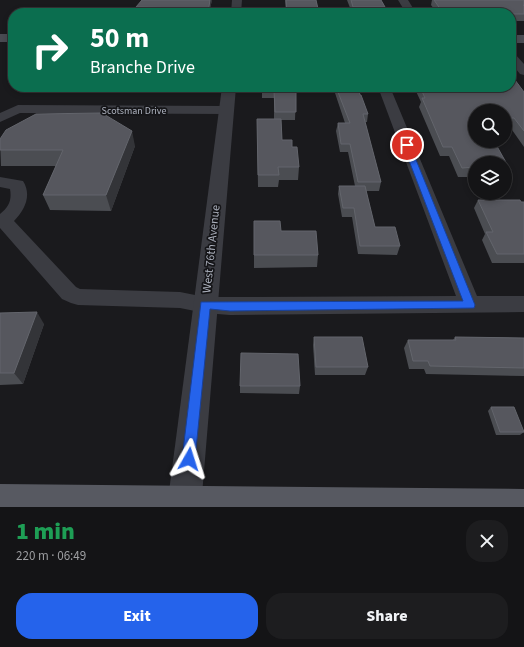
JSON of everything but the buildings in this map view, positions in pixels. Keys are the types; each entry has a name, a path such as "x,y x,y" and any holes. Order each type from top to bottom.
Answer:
{"main road":[{"path":"0,500 184,505 524,506"}],"street":[{"path":"516,62 524,71"},
{"name":"West 76th Avenue","path":"184,505 228,92"},
{"path":"386,92 470,305"},
{"name":"Scotsman Drive","path":"0,118 18,109 226,110"},
{"path":"0,182 17,185 20,192 19,202 13,212 2,221 69,293 78,297 180,300 205,305 230,306 524,304"}],"route":[{"path":"189,459 205,305 470,305 407,145"}]}
